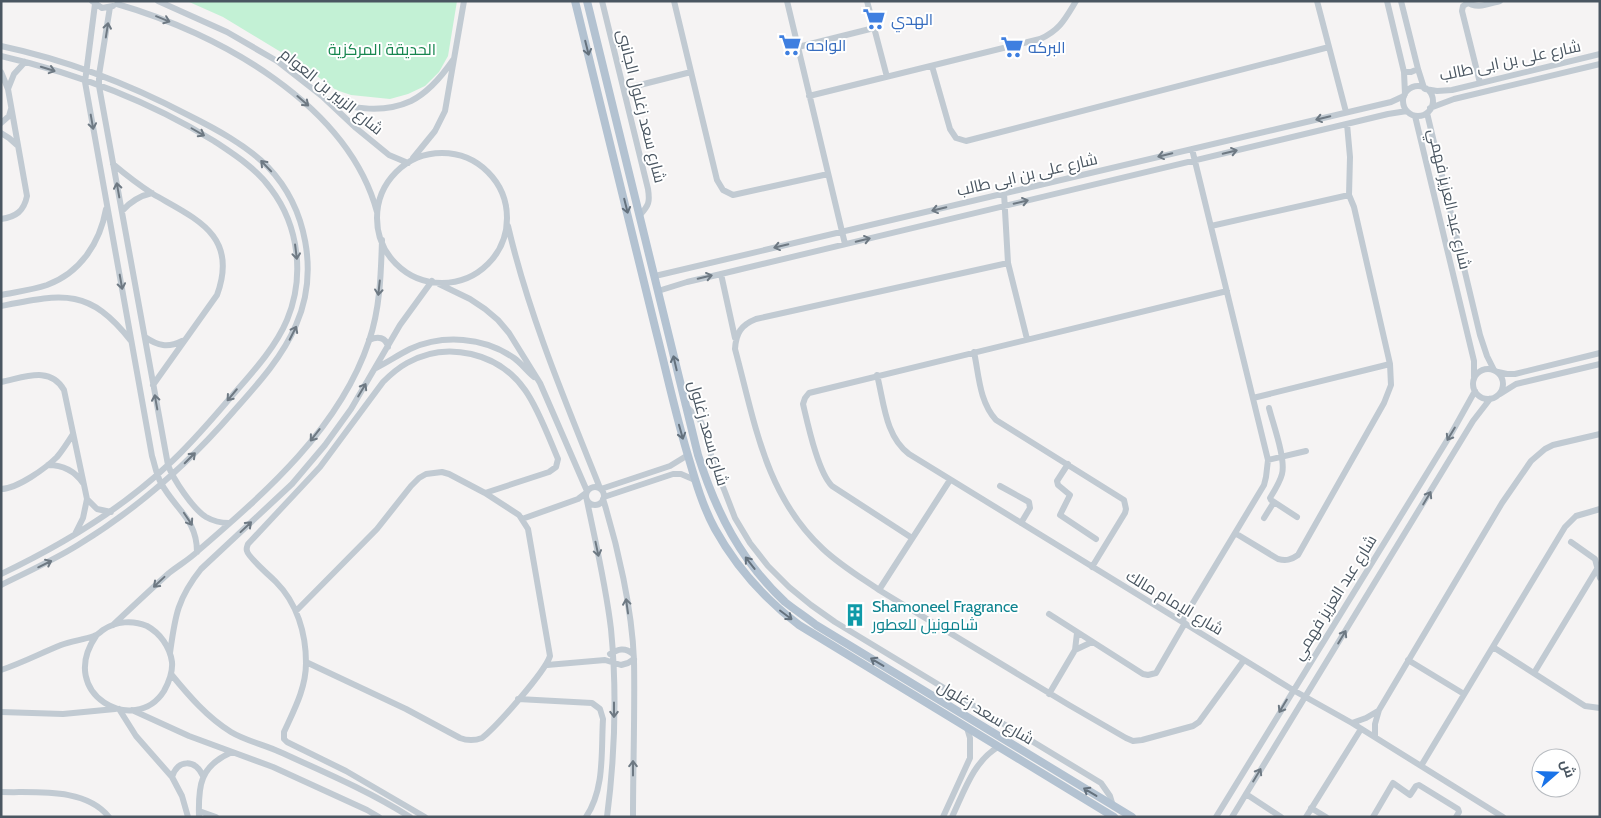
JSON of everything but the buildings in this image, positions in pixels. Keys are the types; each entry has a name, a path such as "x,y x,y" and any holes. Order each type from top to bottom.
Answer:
{"main road":[{"name":"شارع سعد زغلول","path":"575,1 695,480 704,506 730,553 763,594 779,610 800,625 998,747 1116,812 1132,817"},
{"name":"شارع سعد زغلول","path":"587,1 655,276 684,404 706,480 725,525 739,548 753,568 786,603 816,625 1116,812"},
{"path":"604,113 615,111"},
{"path":"895,684 900,676"}],"street":[{"name":"شارع الزبير بن العوام","path":"158,1 226,32 276,61 323,97 356,128 388,154 410,162"},
{"path":"188,817 182,796 172,778 136,736 117,709 104,703 95,695 88,684 84,672 89,646 96,636 113,624 170,572 197,552 280,476 338,405 369,340 377,310 382,240 378,216 382,195 392,177 410,162 441,121 448,100 464,1"},
{"name":"شارع سعد زغلول الجانبى","path":"602,1 650,197 648,206 640,215"},
{"path":"674,1 718,180 723,190 733,195 828,174"},
{"path":"787,1 845,244"},
{"path":"867,1 887,77"},
{"path":"809,96 1040,39 1060,27 1076,1"},
{"path":"1318,1 1346,112"},
{"path":"1387,1 1404,72 1405,95 1403,102 1407,111 1415,116 1422,116 1429,110 1432,98 1425,88 1418,69 1401,1"},
{"path":"1480,83 1462,11 1467,2 1476,6 1500,1"},
{"name":"شارع الزبير بن العوام","path":"119,2 202,36 264,72 300,98 330,127 356,162 371,194 378,216"},
{"path":"119,2 110,7 102,8 93,3 85,82 157,475 162,485 193,527 197,552"},
{"path":"110,7 99,74 99,86 168,465 173,476 199,511 214,521 230,523"},
{"path":"798,47 874,28"},
{"path":"1,46 40,55 99,74 161,101 226,136 256,156 280,182 300,220 305,241 308,269 304,304 297,324 287,343 213,435 173,476 121,516 80,544 1,585"},
{"path":"932,66 950,129 956,138 966,141 1329,47"},
{"path":"1598,55 1599,64"},
{"name":"شارع على بن ابى طالب","path":"1425,88 1437,91 1452,90 1598,55"},
{"path":"1,56 99,86 159,111 197,131 248,164 272,189 283,207 290,225 298,263 297,283 290,312 278,338 206,426 157,475 111,512 47,552 1,574"},
{"path":"323,97 337,103 359,108 397,106 412,101 425,92 454,60"},
{"path":"8,89 14,74 25,62"},
{"name":"شارع على بن ابى طالب","path":"1429,110 1454,99 1599,64"},
{"path":"1404,72 1418,69"},
{"path":"1,72 8,89 12,108 27,196 26,204 17,215 1,219"},
{"path":"624,89 691,72"},
{"path":"1405,95 1414,87 1425,88"},
{"path":"1452,90 1454,99"},
{"name":"شارع على بن ابى طالب","path":"655,276 1385,103 1405,95"},
{"path":"1385,103 1389,108 1388,114"},
{"path":"1,123 9,116 12,108"},
{"name":"شارع عبد العزيز فهمي","path":"1429,110 1430,127 1480,335 1484,349 1496,371"},
{"name":"شارع على بن ابى طالب","path":"658,291 687,282 845,244 1407,111"},
{"name":"شارع عبد العزيز فهمي","path":"1415,116 1472,352 1475,370 1474,377"},
{"path":"1235,532 1278,559 1292,559 1298,554 1388,395 1391,380 1390,364 1354,207 1349,195 1350,157 1347,124"},
{"path":"1419,130 1424,127 1430,127"},
{"path":"1,133 18,146"},
{"path":"1049,614 1143,674 1152,675 1156,673 1183,622 1264,485 1268,460 1192,149"},
{"path":"410,162 430,154 458,155 474,162 488,172 499,186 503,197 523,284 601,489 616,546 626,596 633,657 633,817"},
{"path":"113,164 125,175 152,193 202,223 218,244 222,257 223,270 217,295 153,385"},
{"path":"272,189 280,182"},
{"path":"122,212 132,201 152,193"},
{"path":"1004,193 1008,263 1027,339"},
{"path":"1211,226 1349,195"},
{"path":"1,295 58,280 77,266 89,253 98,238 107,203"},
{"path":"170,653 174,618 180,600 189,584 201,569 271,504 311,462 351,409 410,310 434,282 453,282 465,278 476,273 495,256 505,233 507,220"},
{"path":"382,240 388,253 408,273 434,282 470,299 498,320 509,333 540,383 586,492 607,600 613,664 614,737 606,815"},
{"path":"1008,263 756,319 747,323 740,330 736,339 735,349 762,448 769,470 781,494 801,525 823,549 848,570 1050,694 1133,741 1193,726 1199,722 1244,660"},
{"path":"684,270 687,282"},
{"path":"721,274 736,339"},
{"path":"912,538 827,481 820,468 803,404 809,393 1227,291"},
{"path":"1,306 50,297 74,299 92,305 107,314 132,341"},
{"path":"125,304 138,302"},
{"path":"145,337 159,345 166,346 184,341"},
{"path":"369,340 378,337 382,338 388,347"},
{"path":"375,369 410,349 428,342 448,339 483,343 499,350 514,359 540,383"},
{"path":"1472,352 1484,349"},
{"path":"425,817 346,771 285,740 284,734 301,692 306,662 303,635 296,612 282,588 246,551 248,544 320,467 383,382 394,371 421,356 451,351 469,353 486,358 501,366 515,377 535,407 558,459 556,467 549,472 485,493"},
{"path":"974,352 983,399 990,414 996,420 1124,500 1126,504 1125,513 1092,567"},
{"path":"1600,353 1507,374 1485,369 1477,373 1473,382 1478,396 1490,399 1496,398 1516,384 1600,364"},
{"path":"266,354 275,360"},
{"path":"1253,398 1390,364"},
{"path":"1496,371 1504,382 1500,394"},
{"path":"1525,371 1524,377 1528,381"},
{"path":"1,382 42,374 55,379 64,390 87,500 83,518 75,535"},
{"name":"شارع الإمام مالك","path":"877,375 890,429 896,442 908,454 1293,690 1375,737 1503,817"},
{"name":"شارع عبد العزيز فهمي","path":"1216,817 1475,391"},
{"name":"شارع عبد العزيز فهمي","path":"1232,817 1473,421 1490,399"},
{"path":"684,404 704,426 713,462 735,518 750,543 788,587 811,606 843,627 1100,783 1106,788 1116,812"},
{"path":"1269,408 1282,457 1283,471 1278,485 1270,498 1297,517"},
{"path":"1462,415 1469,415 1473,421"},
{"path":"1,489 14,487 48,465 62,451 73,434"},
{"path":"1375,737 1374,724 1379,710 1502,503 1531,461 1553,445 1600,434"},
{"path":"1268,460 1306,451"},
{"path":"522,518 578,499 594,486 601,489 670,466 688,454"},
{"path":"1068,464 1057,481 1058,485 1070,495 1060,515 1096,539"},
{"path":"48,465 65,467 73,472 84,485"},
{"path":"670,466 674,470 673,474"},
{"path":"296,612 377,529 411,486 426,474 434,472 450,474 504,504 522,518 530,535 550,646 550,656 547,665 482,738 468,741 406,709 306,662"},
{"path":"578,499 596,505 602,502 604,498 673,474 681,474 695,480"},
{"path":"879,590 950,480"},
{"path":"1000,486 1029,502 1030,508 1021,523"},
{"path":"87,500 97,508 111,512"},
{"path":"1264,518 1274,502"},
{"path":"1421,766 1571,520 1582,513 1600,509"},
{"path":"1571,542 1595,559 1600,578"},
{"path":"19,566 23,574"},
{"path":"1534,673 1598,570"},
{"path":"113,624 125,622 148,627 161,638 172,660 168,685 162,695 148,705 132,710"},
{"path":"1050,694 1075,650 1077,633"},
{"path":"1,670 63,644 96,636"},
{"path":"1075,650 1092,642"},
{"path":"1493,646 1585,706 1600,708"},
{"path":"605,660 612,652 623,649 633,657"},
{"path":"547,665 605,660 613,664 624,665 633,657"},
{"path":"1408,660 1464,694"},
{"path":"171,674 210,717 232,733 371,794 410,817"},
{"path":"518,699 592,703 600,709 603,719 599,784 595,799 586,817"},
{"path":"1,712 63,714 117,709 132,710 189,736 274,767 368,810 379,817"},
{"path":"1352,723 1366,718 1379,710"},
{"path":"943,817 970,758 970,738 967,728"},
{"path":"1306,817 1361,729"},
{"path":"952,817 978,764 998,747"},
{"path":"216,817 199,814 199,792 203,776 210,765 220,757 232,752"},
{"path":"172,778 174,770 180,765 187,763 200,769 203,776"},
{"path":"1372,817 1393,783 1410,795 1419,784 1458,809 1459,812 1456,817"},
{"path":"1,792 73,795 90,801 110,817"},
{"path":"1246,794 1281,817"},
{"path":"1311,808 1326,817"}],"green space":[{"name":"الحديقة المركزية","path":"187,1 457,1 448,56 439,72 425,86 408,94 390,99 351,95 336,90 299,63 223,17"}],"place":[{"name":"الهدي","path":"874,19"},
{"name":"الواحه","path":"790,45"},
{"name":"البركه","path":"1012,47"},
{"name":"Shamoneel Fragrance شامونيل للعطور","path":"855,615"}]}
